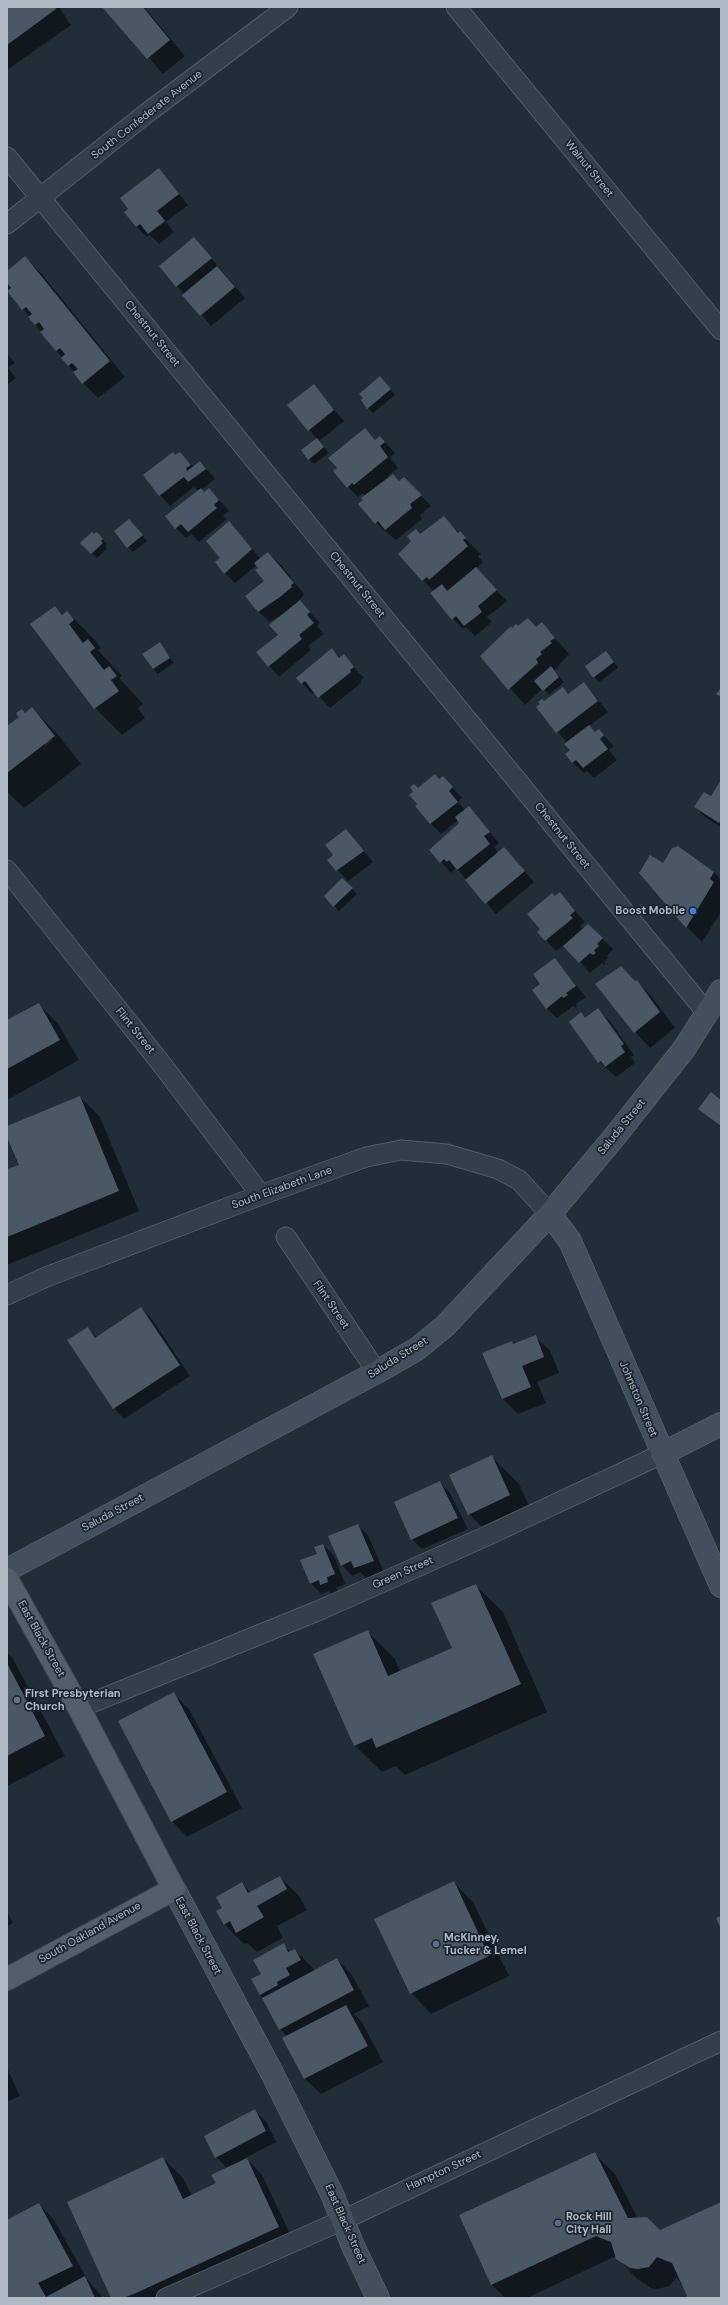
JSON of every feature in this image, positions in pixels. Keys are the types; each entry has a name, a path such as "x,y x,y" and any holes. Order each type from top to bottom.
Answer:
{"main road":[{"name":"Saluda Street","path":"7,1570 377,1372 417,1349 445,1326 550,1214 684,1049 721,991"},
{"name":"Johnston Street","path":"550,1214 570,1241 721,1586"},
{"name":"Green Street","path":"662,1454 721,1424"},
{"name":"East Black Street","path":"7,1579 79,1708 272,2073 343,2220 353,2246 378,2298"},
{"name":"South Oakland Avenue","path":"7,1979 174,1889"}],"street":[{"name":"South Confederate Avenue","path":"7,224 147,113 288,7"},
{"name":"Walnut Street","path":"456,7 721,330"},
{"name":"Chestnut Street","path":"7,156 707,1013"},
{"name":"Flint Street","path":"7,870 160,1062 261,1195"},
{"name":"South Elizabeth Lane","path":"7,1295 46,1277 261,1195 366,1157 401,1150 428,1151 455,1156 498,1169 519,1180 550,1214"},
{"name":"Flint Street","path":"286,1237 377,1372"},
{"name":"Green Street","path":"79,1708 320,1610 480,1539 662,1454"},
{"name":"Hampton Street","path":"166,2298 343,2220 721,2041"}],"building":[{"path":"7,7 55,7 56,9 7,45"},
{"path":"102,7 143,7 170,40 147,59"},
{"path":"159,168 179,194 157,211 165,221 148,234 140,224 136,227 124,212 128,209 120,198"},
{"path":"194,237 212,258 176,287 159,266"},
{"path":"25,256 110,361 82,384 73,372 78,369 72,363 68,366 61,358 65,354 60,348 56,351 40,332 44,329 39,322 35,325 28,317 32,314 26,307 22,310 7,291 11,288 7,283 7,271"},
{"path":"217,266 235,287 200,316 182,295"},
{"path":"380,376 391,389 367,409 361,400 363,398 359,394"},
{"path":"314,384 334,410 308,431 287,405"},
{"path":"365,428 375,440 380,436 385,442 380,446 388,457 354,485 352,483 347,488 333,471 337,468 328,458"},
{"path":"317,438 324,447 308,460 301,450"},
{"path":"173,452 175,455 180,452 191,465 186,468 187,471 200,461 206,469 188,482 184,477 159,496 143,475"},
{"path":"393,474 399,481 404,477 422,495 410,504 412,508 385,530 378,521 375,524 358,504 363,500 361,498"},
{"path":"201,488 204,492 209,488 219,500 214,505 217,508 188,532 181,524 175,529 165,516"},
{"path":"444,516 458,533 460,531 466,538 463,540 468,546 429,580 427,577 422,581 398,554 411,541 407,536 416,529 420,534"},
{"path":"129,519 143,535 127,548 114,531"},
{"path":"229,521 252,549 224,574 215,562 220,558 206,541"},
{"path":"92,532 94,534 97,532 103,539 101,541 103,543 91,554 80,543"},
{"path":"268,552 294,583 291,585 292,587 280,597 258,612 245,596 264,581 255,570 258,568 254,563"},
{"path":"476,567 497,590 478,606 482,612 464,626 456,616 452,620 430,593 442,584 447,591"},
{"path":"300,600 310,612 307,615 314,623 299,635 302,639 268,667 256,652 278,635 269,625"},
{"path":"55,606 62,615 67,611 74,620 69,624 83,643 88,639 95,648 90,652 104,670 109,666 117,676 111,680 119,691 94,709 30,624"},
{"path":"528,618 536,627 542,622 555,638 550,641 552,643 540,652 542,654 536,659 538,663 508,690 480,656 511,626 512,628 516,624 518,626"},
{"path":"160,642 170,658 153,669 142,654"},
{"path":"332,648 339,658 344,654 354,667 350,670 351,672 318,698 305,681 301,684 296,678"},
{"path":"606,651 614,662 593,678 585,666"},
{"path":"551,666 559,677 543,691 534,681"},
{"path":"584,682 598,701 556,733 536,707 540,704 538,702 542,699 544,701 563,687 568,694"},
{"path":"721,688 721,697 716,694"},
{"path":"32,707 55,736 7,773 7,726 19,717 16,713 22,709 25,713"},
{"path":"589,725 595,732 599,729 604,735 600,739 608,749 583,768 576,760 572,763 565,754 570,750 564,744"},
{"path":"435,774 439,779 443,776 453,787 449,791 458,802 430,824 415,806 417,804 409,795 413,792 410,787 414,784 418,788"},
{"path":"721,780 721,820 719,823 694,807 704,792 711,796"},
{"path":"469,806 490,832 484,836 490,844 457,870 449,860 447,862 444,859 440,863 429,850 459,823 455,817"},
{"path":"346,829 364,851 336,871 327,860 333,855 325,845"},
{"path":"678,846 714,872 710,879 714,882 686,928 639,873 650,855 663,863 672,848"},
{"path":"504,847 525,871 485,904 465,880"},
{"path":"342,878 353,888 333,907 324,896"},
{"path":"560,892 575,911 570,915 573,918 545,941 537,932 540,929 527,914 552,893 555,896"},
{"path":"588,924 603,938 597,944 599,946 594,950 596,953 593,955 590,953 579,963 563,946"},
{"path":"555,958 576,986 566,993 568,995 563,998 562,996 546,1009 532,990 540,984 533,974"},
{"path":"621,966 635,981 637,980 660,1012 634,1033 595,984"},
{"path":"39,1003 60,1040 7,1069 7,1020"},
{"path":"598,1008 624,1044 621,1046 625,1052 605,1067 601,1061 598,1063 569,1022 581,1012 585,1018"},
{"path":"711,1092 721,1100 721,1126 698,1109"},
{"path":"80,1096 119,1191 7,1237 7,1169 19,1165 7,1137 7,1126"},
{"path":"141,1307 180,1365 113,1409 67,1340 88,1327 95,1338"},
{"path":"536,1335 544,1357 522,1366 531,1387 502,1399 482,1353 512,1341 513,1344"},
{"path":"492,1455 510,1495 468,1515 449,1475"},
{"path":"440,1481 458,1518 411,1540 394,1502"},
{"path":"358,1524 374,1561 354,1568 351,1561 341,1566 328,1536"},
{"path":"323,1544 335,1574 327,1577 328,1582 320,1585 319,1580 310,1584 300,1560 317,1554 314,1547"},
{"path":"476,1584 521,1684 376,1748 372,1738 354,1746 313,1654 368,1630 388,1676 452,1648 431,1603"},
{"name":"First Presbyterian Church","path":"7,1663 45,1736 7,1756"},
{"path":"174,1692 227,1792 171,1822 118,1721"},
{"path":"280,1876 287,1889 257,1906 264,1917 236,1933 230,1921 224,1925 216,1911 222,1908 216,1897 242,1882 248,1893"},
{"path":"454,1881 489,1956 410,1994 374,1919"},
{"path":"721,1916 721,1929 716,1918"},
{"path":"284,1943 288,1952 295,1949 301,1960 286,1968 290,1975 277,1982 278,1985 260,1995 251,1979 261,1974 253,1960"},
{"path":"337,1958 354,1990 279,2030 262,1998"},
{"path":"346,2005 368,2046 304,2079 282,2038"},
{"path":"255,2109 266,2131 215,2158 204,2136"},
{"name":"Rock Hill City Hall","path":"595,2152 628,2218 647,2217 660,2230 721,2202 721,2298 688,2298 672,2263 657,2257 649,2267 638,2269 630,2268 616,2259 611,2242 596,2236 491,2285 459,2215"},
{"path":"163,2157 183,2199 216,2183 211,2175 247,2158 279,2227 136,2293 123,2298 111,2298 67,2202"},
{"path":"39,2203 73,2266 38,2283 46,2297 85,2276 95,2298 7,2298 7,2220"}],"place":[{"name":"Boost Mobile","path":"693,911"},
{"name":"First Presbyterian Church","path":"17,1700"},
{"name":"McKinney, Tucker & Lemel","path":"436,1944"},
{"name":"Rock Hill City Hall","path":"558,2223"}]}
